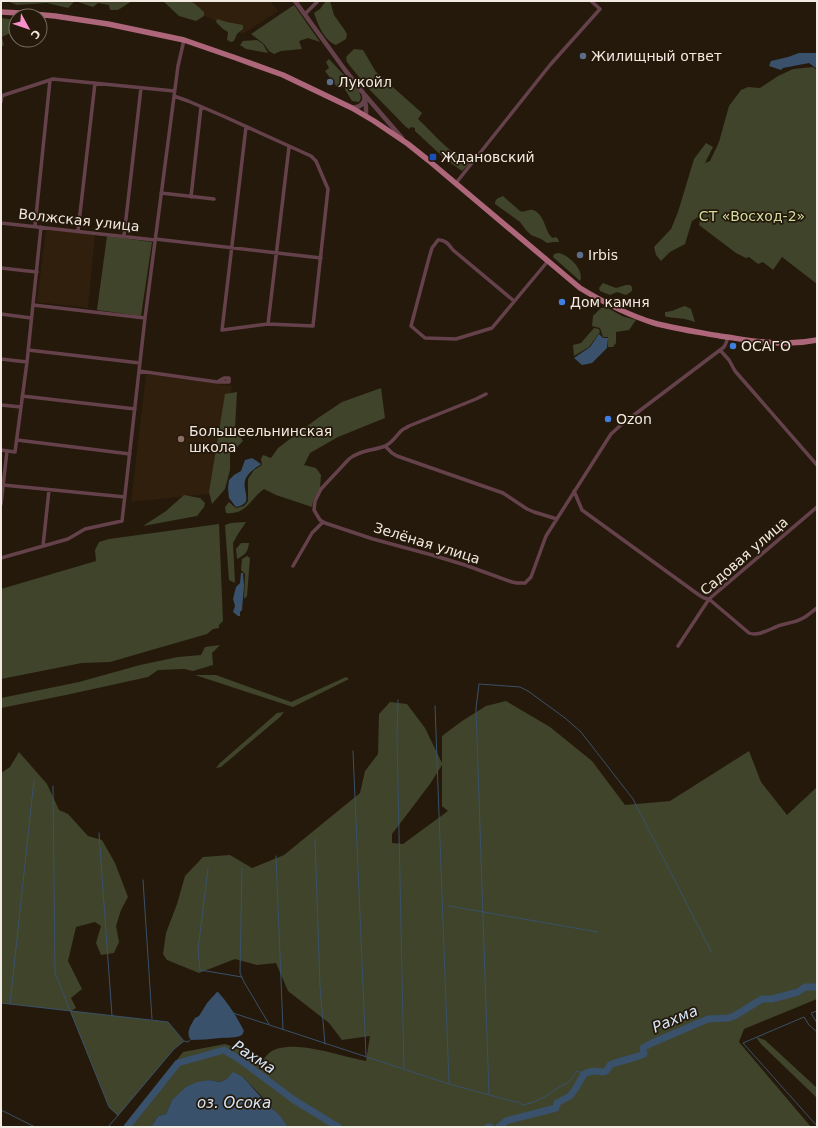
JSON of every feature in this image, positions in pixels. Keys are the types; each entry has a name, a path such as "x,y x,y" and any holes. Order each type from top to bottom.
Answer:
{"main road":[{"path":"1,12 86,20 184,40 283,75 352,108 408,144 572,281 589,294 623,312 654,323 728,337 778,343 817,340"}],"street":[{"path":"295,1 345,70 408,144"},
{"path":"305,14 318,1"},
{"path":"456,183 550,65 600,9 591,1"},
{"path":"1,558 68,539 85,529 122,521 145,318 174,91 184,40"},
{"path":"1,102 1,96 53,79 174,91"},
{"path":"35,226 50,80"},
{"path":"78,231 95,83"},
{"path":"124,236 141,88"},
{"path":"364,94 366,116"},
{"path":"174,96 201,107 289,146 316,161 328,189 313,326 268,324 222,330 246,127"},
{"path":"352,108 362,105 365,99"},
{"path":"191,197 201,107"},
{"path":"268,324 289,146"},
{"path":"161,193 214,199"},
{"name":"Волжская улица","path":"1,222 321,258"},
{"path":"1,450 15,452 27,362 41,227"},
{"path":"514,301 445,242 438,240 432,248 411,326 425,338 456,339 492,328 548,261"},
{"path":"1,268 36,272"},
{"path":"33,305 145,318"},
{"path":"1,314 31,318"},
{"path":"385,446 397,456 503,493 527,509 557,519 611,434 724,347 728,337"},
{"path":"28,350 140,363"},
{"path":"720,350 735,371 817,465"},
{"path":"1,359 27,362"},
{"path":"139,371 217,382"},
{"path":"292,566 312,533 322,521 314,510 315,501 322,489 349,459 354,455 365,451 385,446 401,431 409,426 486,394"},
{"path":"22,396 135,409"},
{"path":"1,405 21,407"},
{"path":"17,440 130,454"},
{"path":"1,504 7,451"},
{"path":"3,485 125,498"},
{"path":"43,546 49,490"},
{"path":"574,491 582,510 699,595 709,599 746,631 754,634 767,631 799,620 817,608"},
{"name":"Садовая улица","path":"678,646 709,599 817,507"},
{"name":"Зелёная улица","path":"322,521 374,539 458,563 512,582 522,584 531,578 546,536 557,519"}],"shaded area":[{"path":"173,1 270,1 278,11 243,34"},
{"path":"46,229 95,235 88,308 37,302"},
{"name":"Большеельнинская школа","path":"146,374 232,386 216,493 131,502"}],"green space":[{"path":"7,1 75,1 68,8 47,3 17,5"},
{"path":"75,1 132,1 118,10 110,10 109,5 98,3 93,7"},
{"path":"163,1 189,1 194,3 204,12 204,16 196,21 179,16"},
{"path":"326,1 330,1 334,15 347,35 346,39 336,45 325,36 314,13 320,9"},
{"path":"294,5 320,42 308,38 299,41 302,49 281,51 274,54 251,34"},
{"path":"1,18 8,19 8,34 2,37 4,45 1,47"},
{"path":"217,19 243,25 243,29 237,34 234,41 231,42 227,40 228,32 216,22"},
{"path":"257,40 263,44 268,53 246,49 240,45 243,41"},
{"path":"354,49 363,50 376,72 422,113 418,119 444,144 461,158 472,161 462,171 445,159 415,131 415,128 411,127 409,129 406,127 366,86 347,62 346,57"},
{"path":"329,59 359,91 361,98 359,102 352,101 343,86 341,88 337,87 325,71 329,68 326,62"},
{"name":"СТ «Восход-2»","path":"813,67 817,70 817,284 782,257 773,270 763,262 758,264 749,257 746,258 736,253 699,225 701,215 692,221 685,244 670,252 661,261 656,255 654,247 671,229 678,212 694,159 706,143 713,147 705,163 710,161 719,142 729,106 741,90 748,87 760,88 778,76 793,69"},
{"path":"503,196 520,211 523,212 533,210 537,212 543,220 550,236 553,238 556,237 559,242 547,243 531,235 520,222 495,204 497,199"},
{"path":"107,236 152,242 141,316 97,310"},
{"path":"558,253 566,256 575,263 580,272 580,281 553,257 554,254"},
{"path":"603,283 616,288 630,285 632,287 632,291 626,295 617,292 610,295 600,291 599,288"},
{"path":"685,306 691,309 695,322 665,316 665,312 673,311"},
{"path":"606,307 622,316 636,320 629,330 616,332 616,343 613,347 608,347 608,337 603,337 600,328 592,326 593,316 601,308"},
{"path":"594,328 599,329 600,332 589,347 574,356 573,345 581,343"},
{"path":"381,388 385,418 338,437 310,453 304,465 316,468 321,475 320,488 313,501 312,507 276,495 264,489 244,509 239,512 226,513 225,507 229,502 236,508 244,506 248,501 248,479 254,470 262,465 261,459 263,455 271,458 278,448 342,402"},
{"path":"237,392 235,428 243,441 230,454 230,470 225,489 212,504 209,492 225,394"},
{"path":"184,495 200,498 205,503 204,507 197,516 143,526 166,511"},
{"path":"246,522 233,543 235,583 229,580 225,525"},
{"path":"219,524 223,621 219,625 219,628 213,629 207,634 110,662 82,663 1,679 1,589 96,561 95,550 99,542 109,539"},
{"path":"241,543 249,543 249,546 246,553 237,559 236,549"},
{"path":"247,556 250,558 247,596 244,599 245,574 241,570 242,559"},
{"path":"220,645 212,653 213,665 193,671 184,669 158,670 148,677 1,708 1,698 79,682 140,665 178,657 201,655 205,647"},
{"path":"195,675 216,675 291,702 346,677 349,679 293,707"},
{"path":"506,701 550,727 592,761 625,805 670,801 749,751 761,782 787,815 817,787 817,999 744,1029 739,1042 811,1127 288,1127 272,1107 243,1077 228,1078 220,1082 210,1080 172,1100 166,1114 158,1116 151,1127 127,1127 183,1052 225,1044 239,1049 264,1065 262,1062 266,1056 277,1049 301,1047 366,1061 370,1036 342,1040 329,1023 288,991 276,963 257,965 235,959 199,973 167,960 163,954 166,933 177,904 185,876 203,857 230,855 252,868 284,855 360,793 365,771 378,754 379,714 390,702 407,704 425,728 442,763 442,736 486,706","holes":["442,765 442,806 448,811 403,844 392,843 392,834 430,784"]},
{"path":"284,712 221,767 216,768 277,713"},
{"path":"19,752 47,784 59,810 68,814 88,836 102,840 115,863 128,897 121,910 116,926 119,942 114,953 101,955 96,943 101,926 95,922 76,927 68,961 82,989 71,998 76,1008 71,1011 168,1022 184,1041 174,1049 118,1116 109,1107 70,1011 1,1003 1,773 10,767"},
{"path":"756,1037 765,1040 817,1088 817,1098 761,1044"}],"water":[{"path":"799,53 817,53 817,69 809,63 783,68 781,70 769,66 771,61"},
{"path":"599,334 603,338 608,338 607,348 592,363 582,365 574,358 590,347"},
{"path":"252,458 261,464 247,476 245,483 245,502 236,507 229,498 229,480 241,471 245,460"},
{"path":"241,573 243,573 244,586 242,610 240,612 240,616 238,616 233,612 235,606 233,599 236,587 240,583"},
{"path":"217,992 226,1001 239,1021 244,1031 242,1035 234,1037 191,1040 189,1037 189,1029 192,1023"},
{"name":"оз. Осока","path":"233,1072 243,1077 281,1117 288,1127 151,1127 158,1116 166,1114 172,1100 186,1087 197,1082 210,1080 220,1082 228,1078"}],"waterway":[{"path":"489,1095 476,708 479,684 520,687 528,691 565,718 581,732 633,799 712,953"},
{"path":"398,700 397,737 404,1069"},
{"path":"435,706 449,1083"},
{"path":"353,751 366,1056"},
{"path":"10,1004 34,780"},
{"path":"53,786 55,973 109,1107 118,1115"},
{"path":"99,833 112,1016"},
{"path":"315,839 320,987 325,1044"},
{"path":"276,856 283,1029"},
{"path":"242,868 240,973 269,1024"},
{"path":"208,869 198,950 200,970 242,977"},
{"path":"143,880 152,1019"},
{"path":"449,906 598,932"},
{"name":"Рахма","path":"499,1127 506,1121 556,1108 557,1103 570,1096 584,1074 593,1071 605,1072 610,1065 644,1054 643,1048 652,1043 708,1019 729,1018 762,999 772,999 798,992 805,987 817,987"},
{"path":"1,1003 168,1022 183,1040"},
{"path":"817,1011 811,1013 817,1023"},
{"path":"233,1013 449,1084 519,1102 523,1105 534,1102 569,1082 577,1071 584,1074"},
{"path":"817,1032 809,1025 804,1017 743,1043 817,1126"},
{"path":"108,1127 174,1049 184,1041 188,1042 190,1040"},
{"name":"Рахма","path":"127,1127 178,1063 224,1050 239,1059 294,1100 338,1127"},
{"path":"1,1110 35,1127"}],"place":[{"name":"Жилищный ответ","path":"583,56"},
{"name":"Лукойл","path":"330,82"},
{"name":"Ждановский","path":"433,157"},
{"name":"Irbis","path":"580,255"},
{"name":"Дом камня","path":"562,302"},
{"name":"ОСАГО","path":"733,346"},
{"name":"Ozon","path":"608,419"},
{"name":"Большеельнинская школа","path":"181,439"}]}
